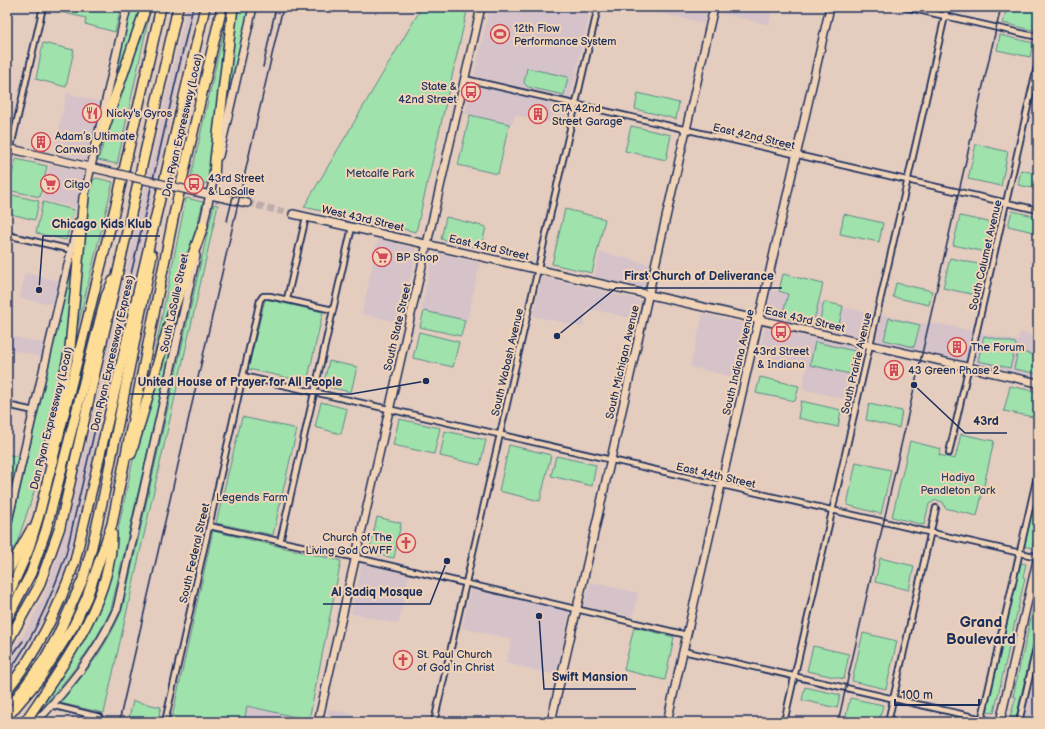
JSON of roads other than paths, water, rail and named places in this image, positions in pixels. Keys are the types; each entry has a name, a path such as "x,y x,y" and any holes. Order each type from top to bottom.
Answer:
{"highway":[{"path":"96,144 103,132 146,7"},
{"name":"Dan Ryan Expressway (Local)","path":"7,598 28,551 39,515 118,192 161,7"},
{"name":"Dan Ryan Expressway (Express)","path":"7,643 39,586 60,527 178,7"},
{"name":"Dan Ryan Expressway (Express)","path":"7,690 42,638 66,588 76,561 204,7"},
{"name":"Dan Ryan Expressway (Local)","path":"7,717 40,678 74,626 87,597 112,524 173,219 222,7"},
{"path":"214,177 214,160 233,7"},
{"path":"49,476 49,448 71,335 84,197"},
{"path":"123,472 132,451 173,311 203,226"},
{"path":"7,713 44,660 57,637 85,572 96,530 152,263 153,231"},
{"path":"7,619 31,573 46,530 106,296 121,261"},
{"path":"7,573 39,515"},
{"path":"25,722 65,661 88,621 101,589 112,550 112,524"}],"street":[{"path":"7,164 9,148 43,7"},
{"path":"7,522 72,250 127,7"},
{"name":"South LaSalle Street","path":"36,722 76,676 105,635 117,609 127,572 253,7"},
{"name":"South State Street","path":"318,722 481,7"},
{"name":"South Wabash Avenue","path":"434,722 598,7"},
{"name":"South Michigan Avenue","path":"551,722 714,7"},
{"name":"South Indiana Avenue","path":"667,722 830,7"},
{"path":"905,7 1038,37"},
{"name":"South Prairie Avenue","path":"784,722 947,7"},
{"name":"South Calumet Avenue","path":"949,453 1038,62"},
{"name":"East 42nd Street","path":"465,79 1038,210"},
{"path":"9,148 247,203"},
{"name":"West 43rd Street","path":"293,214 427,245"},
{"path":"306,217 287,299 333,310"},
{"path":"280,542 352,227"},
{"path":"7,235 72,250"},
{"name":"East 43rd Street","path":"427,245 1038,383"},
{"name":"South Federal Street","path":"165,722 260,300 263,296 287,299"},
{"name":"East 44th Street","path":"243,376 1038,557"},
{"path":"7,405 34,411"},
{"path":"981,720 1038,472"},
{"path":"888,722 936,508"},
{"path":"209,526 466,583 687,635"},
{"path":"1000,722 1038,557"},
{"path":"1019,722 1038,640"},
{"path":"683,651 981,720 996,722"},
{"path":"51,706 100,717"}],"tunnel":[{"path":"247,203 293,214"}],"railway":[{"path":"7,674 26,646 34,631 55,585 66,554 193,7"},
{"path":"263,67 276,7"},
{"path":"119,722 283,7"},
{"path":"838,722 1001,7"},
{"path":"227,221 235,188"},
{"path":"7,662 23,641"}],"place":[{"name":"12th Flow Performance System","path":"500,34"},
{"name":"State & 42nd Street","path":"471,92"},
{"name":"Nicky's Gyros","path":"92,113"},
{"name":"CTA 42nd Street Garage","path":"538,114"},
{"name":"Adam’s Ultimate Carwash","path":"41,142"},
{"name":"Citgo","path":"50,184"},
{"name":"43rd Street & LaSalle","path":"194,184"},
{"name":"BP Shop","path":"382,257"},
{"name":"Chicago Kids Klub","path":"39,290"},
{"name":"43rd Street & Indiana","path":"781,332"},
{"name":"First Church of Deliverance","path":"557,336"},
{"name":"The Forum","path":"957,347"},
{"name":"43 Green Phase 2","path":"894,370"},
{"name":"United House of Prayer for All People","path":"426,381"},
{"name":"43rd","path":"914,385"},
{"name":"Church of The Living God CWFF","path":"406,543"},
{"name":"Al Sadiq Mosque","path":"447,561"},
{"name":"Swift Mansion","path":"539,616"},
{"name":"St. Paul Church of God in Christ","path":"403,660"}],"district":[{"name":"Grand Boulevard","path":"981,630"}],"park label":[{"name":"Metcalfe Park","path":"380,173"},
{"name":"Hadiya Pendleton Park","path":"958,483"},
{"name":"Legends Farm","path":"252,497"}]}
